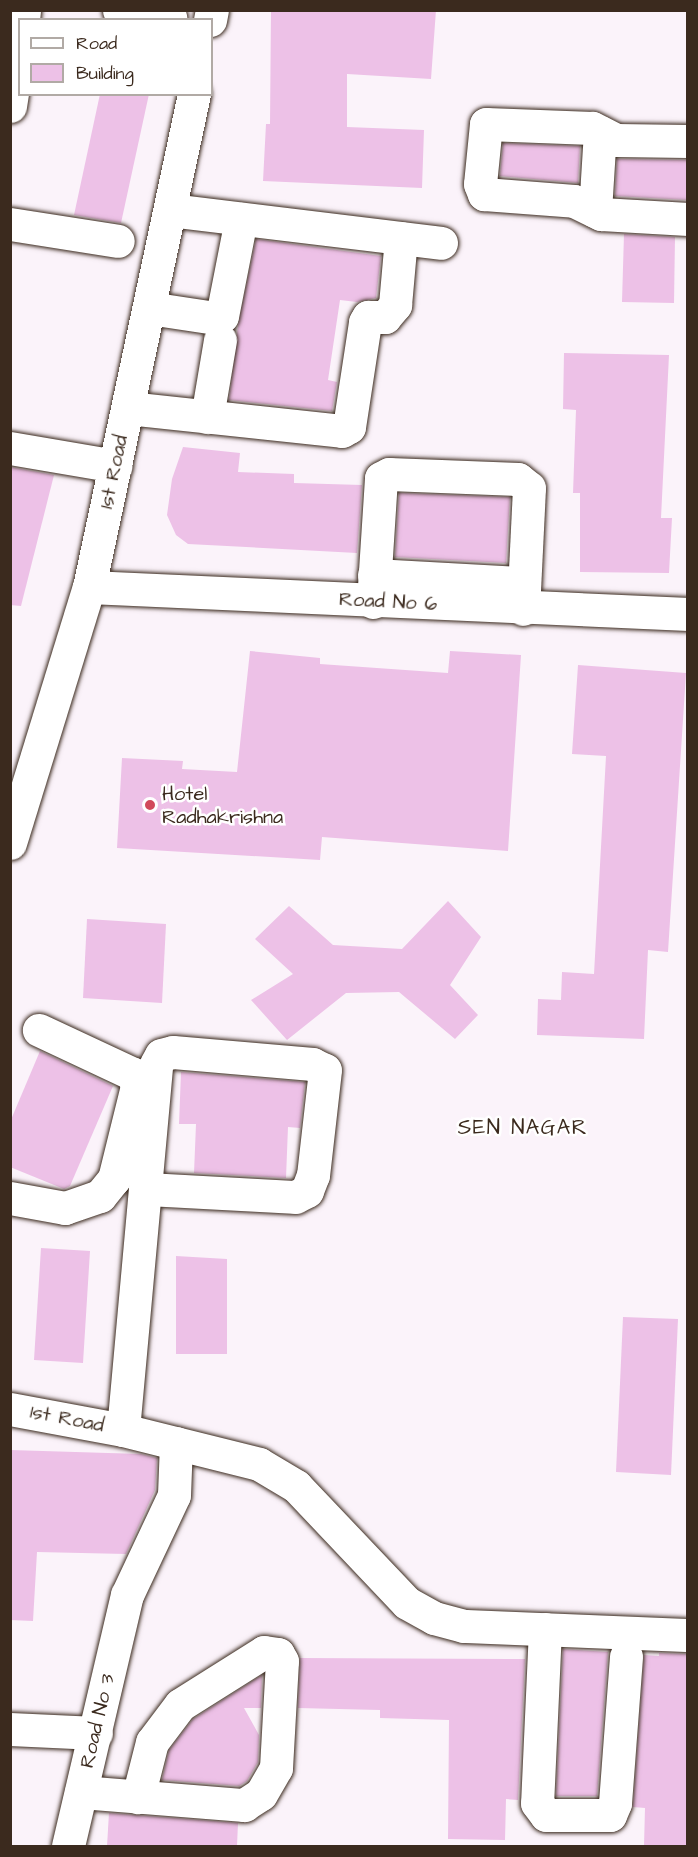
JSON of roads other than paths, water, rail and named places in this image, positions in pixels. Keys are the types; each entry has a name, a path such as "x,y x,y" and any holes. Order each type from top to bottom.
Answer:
{"street":[{"path":"119,10 170,18"},
{"path":"10,106 18,55"},
{"name":"1st Road","path":"10,843 89,587 194,96"},
{"path":"687,141 616,140 600,132 486,124 480,184 484,194 574,201 595,211 687,219"},
{"path":"595,211 600,132"},
{"path":"170,210 441,243"},
{"path":"149,308 215,318 222,316 241,219"},
{"path":"10,224 118,241"},
{"path":"128,408 334,431 349,427 365,322 368,317 392,312 401,238"},
{"path":"207,417 220,340"},
{"path":"10,448 115,466"},
{"path":"373,588 381,478 389,474 518,479 529,488 523,596"},
{"name":"Road No 6","path":"89,587 373,588 523,596 687,614"},
{"path":"10,1198 65,1209 100,1196 114,1179 137,1086 133,1074 39,1030"},
{"path":"123,1430 156,1064 161,1055 173,1052 312,1064 325,1070 313,1175 307,1191 295,1197 145,1189"},
{"name":"1st Road","path":"10,1408 123,1430 259,1464 296,1486 407,1603 434,1618 464,1626 687,1635"},
{"name":"Road No 3","path":"68,1846 127,1595 169,1512 174,1495 176,1443"},
{"path":"545,1629 537,1803 546,1815 610,1815 615,1803 626,1656"},
{"path":"81,1792 138,1797 244,1805 261,1794 270,1784 276,1768 282,1661 278,1654 264,1652 180,1706 152,1742 138,1797"},
{"path":"10,1729 96,1733"}],"place":[{"name":"Hotel Radhakrishna","path":"150,805"}],"district":[{"name":"SEN NAGAR","path":"523,1128"}]}
